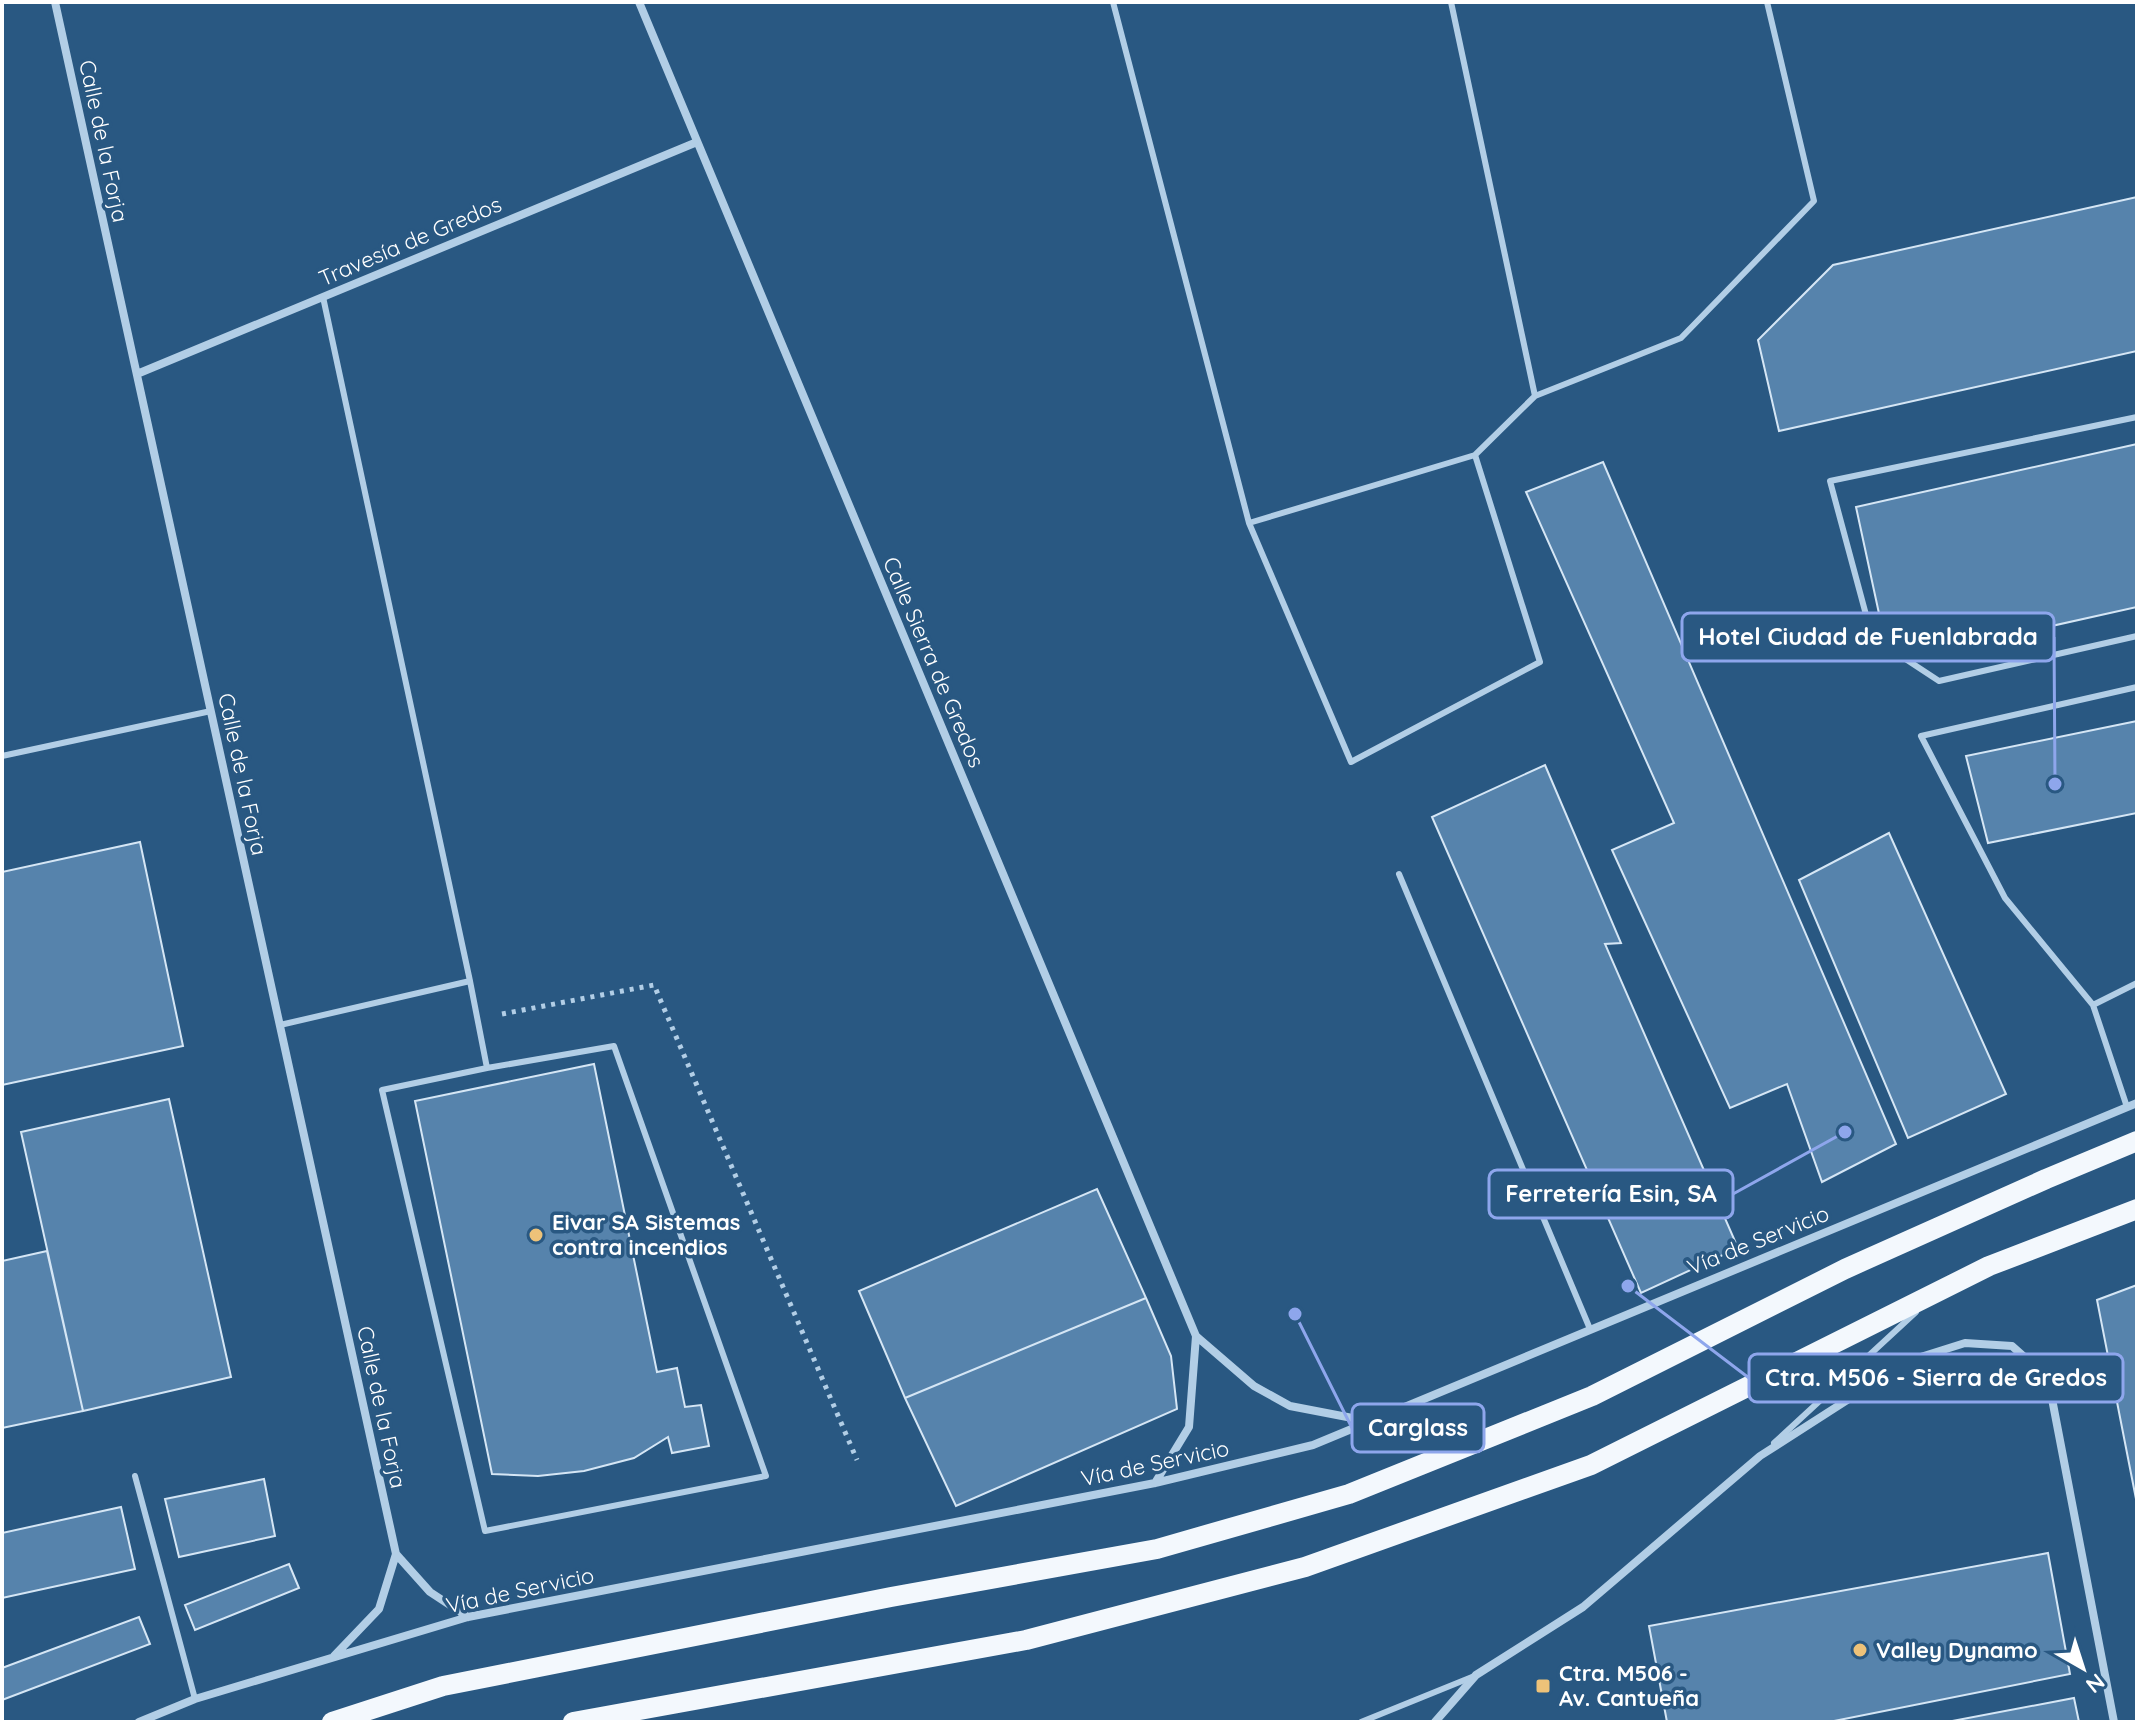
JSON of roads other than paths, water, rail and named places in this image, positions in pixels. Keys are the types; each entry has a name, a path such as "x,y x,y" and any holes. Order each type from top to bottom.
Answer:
{"main road":[{"path":"332,1722 443,1686 891,1597 1157,1549 1349,1494 1592,1396 1845,1269 2137,1141"},
{"path":"573,1722 1026,1640 1305,1567 1591,1465 1989,1266 2137,1209"}],"street":[{"name":"Calle de la Forja","path":"55,2 396,1554 430,1592 468,1617"},
{"name":"Calle Sierra de Gredos","path":"639,2 1196,1336 1254,1386 1290,1406 1369,1421"},
{"name":"Travesía de Gredos","path":"137,374 697,142"},
{"name":"Vía de Servicio","path":"139,1722 195,1699 468,1617 1155,1483 1313,1445 2137,1103"},
{"name":"Calle Sierra de Gredos","path":"1155,1483 1189,1427 1196,1336"},
{"path":"1435,1722 1476,1675 1583,1607 1760,1456 1908,1361 1965,1343 2012,1346 2048,1378 2114,1722"},
{"name":"Calle de la Forja","path":"334,1657 379,1609 396,1554"}],"lane":[{"path":"1113,2 1249,523 1351,762 1540,662 1475,455"},
{"path":"1451,2 1535,396"},
{"path":"1249,523 1475,455 1535,396 1681,338 1814,201 1767,2"},
{"path":"323,297 487,1068"},
{"path":"2137,417 1830,481 1872,637 1939,681 2137,636"},
{"path":"2127,1107 2093,1005 2005,898 1921,736 2137,687"},
{"path":"2,756 211,711"},
{"path":"1399,874 1590,1329"},
{"path":"280,1025 470,981"},
{"path":"2093,1005 2137,983"},
{"path":"614,1046 766,1476 485,1531 382,1090 487,1068 614,1046"},
{"path":"1760,1456 1935,1294"},
{"path":"135,1476 195,1699"},
{"path":"1361,1722 1476,1675"}],"place":[{"name":"Hotel Ciudad de Fuenlabrada","path":"2055,784"},
{"name":"Ferretería Esin, SA","path":"1845,1132"},
{"name":"Eivar SA Sistemas contra incendios","path":"536,1235"},
{"name":"Ctra. M506 - Sierra de Gredos","path":"1628,1286"},
{"name":"Carglass","path":"1295,1314"},
{"name":"Valley Dynamo","path":"1860,1650"},
{"name":"Ctra. M506 - Av. Cantueña","path":"1543,1686"}]}
